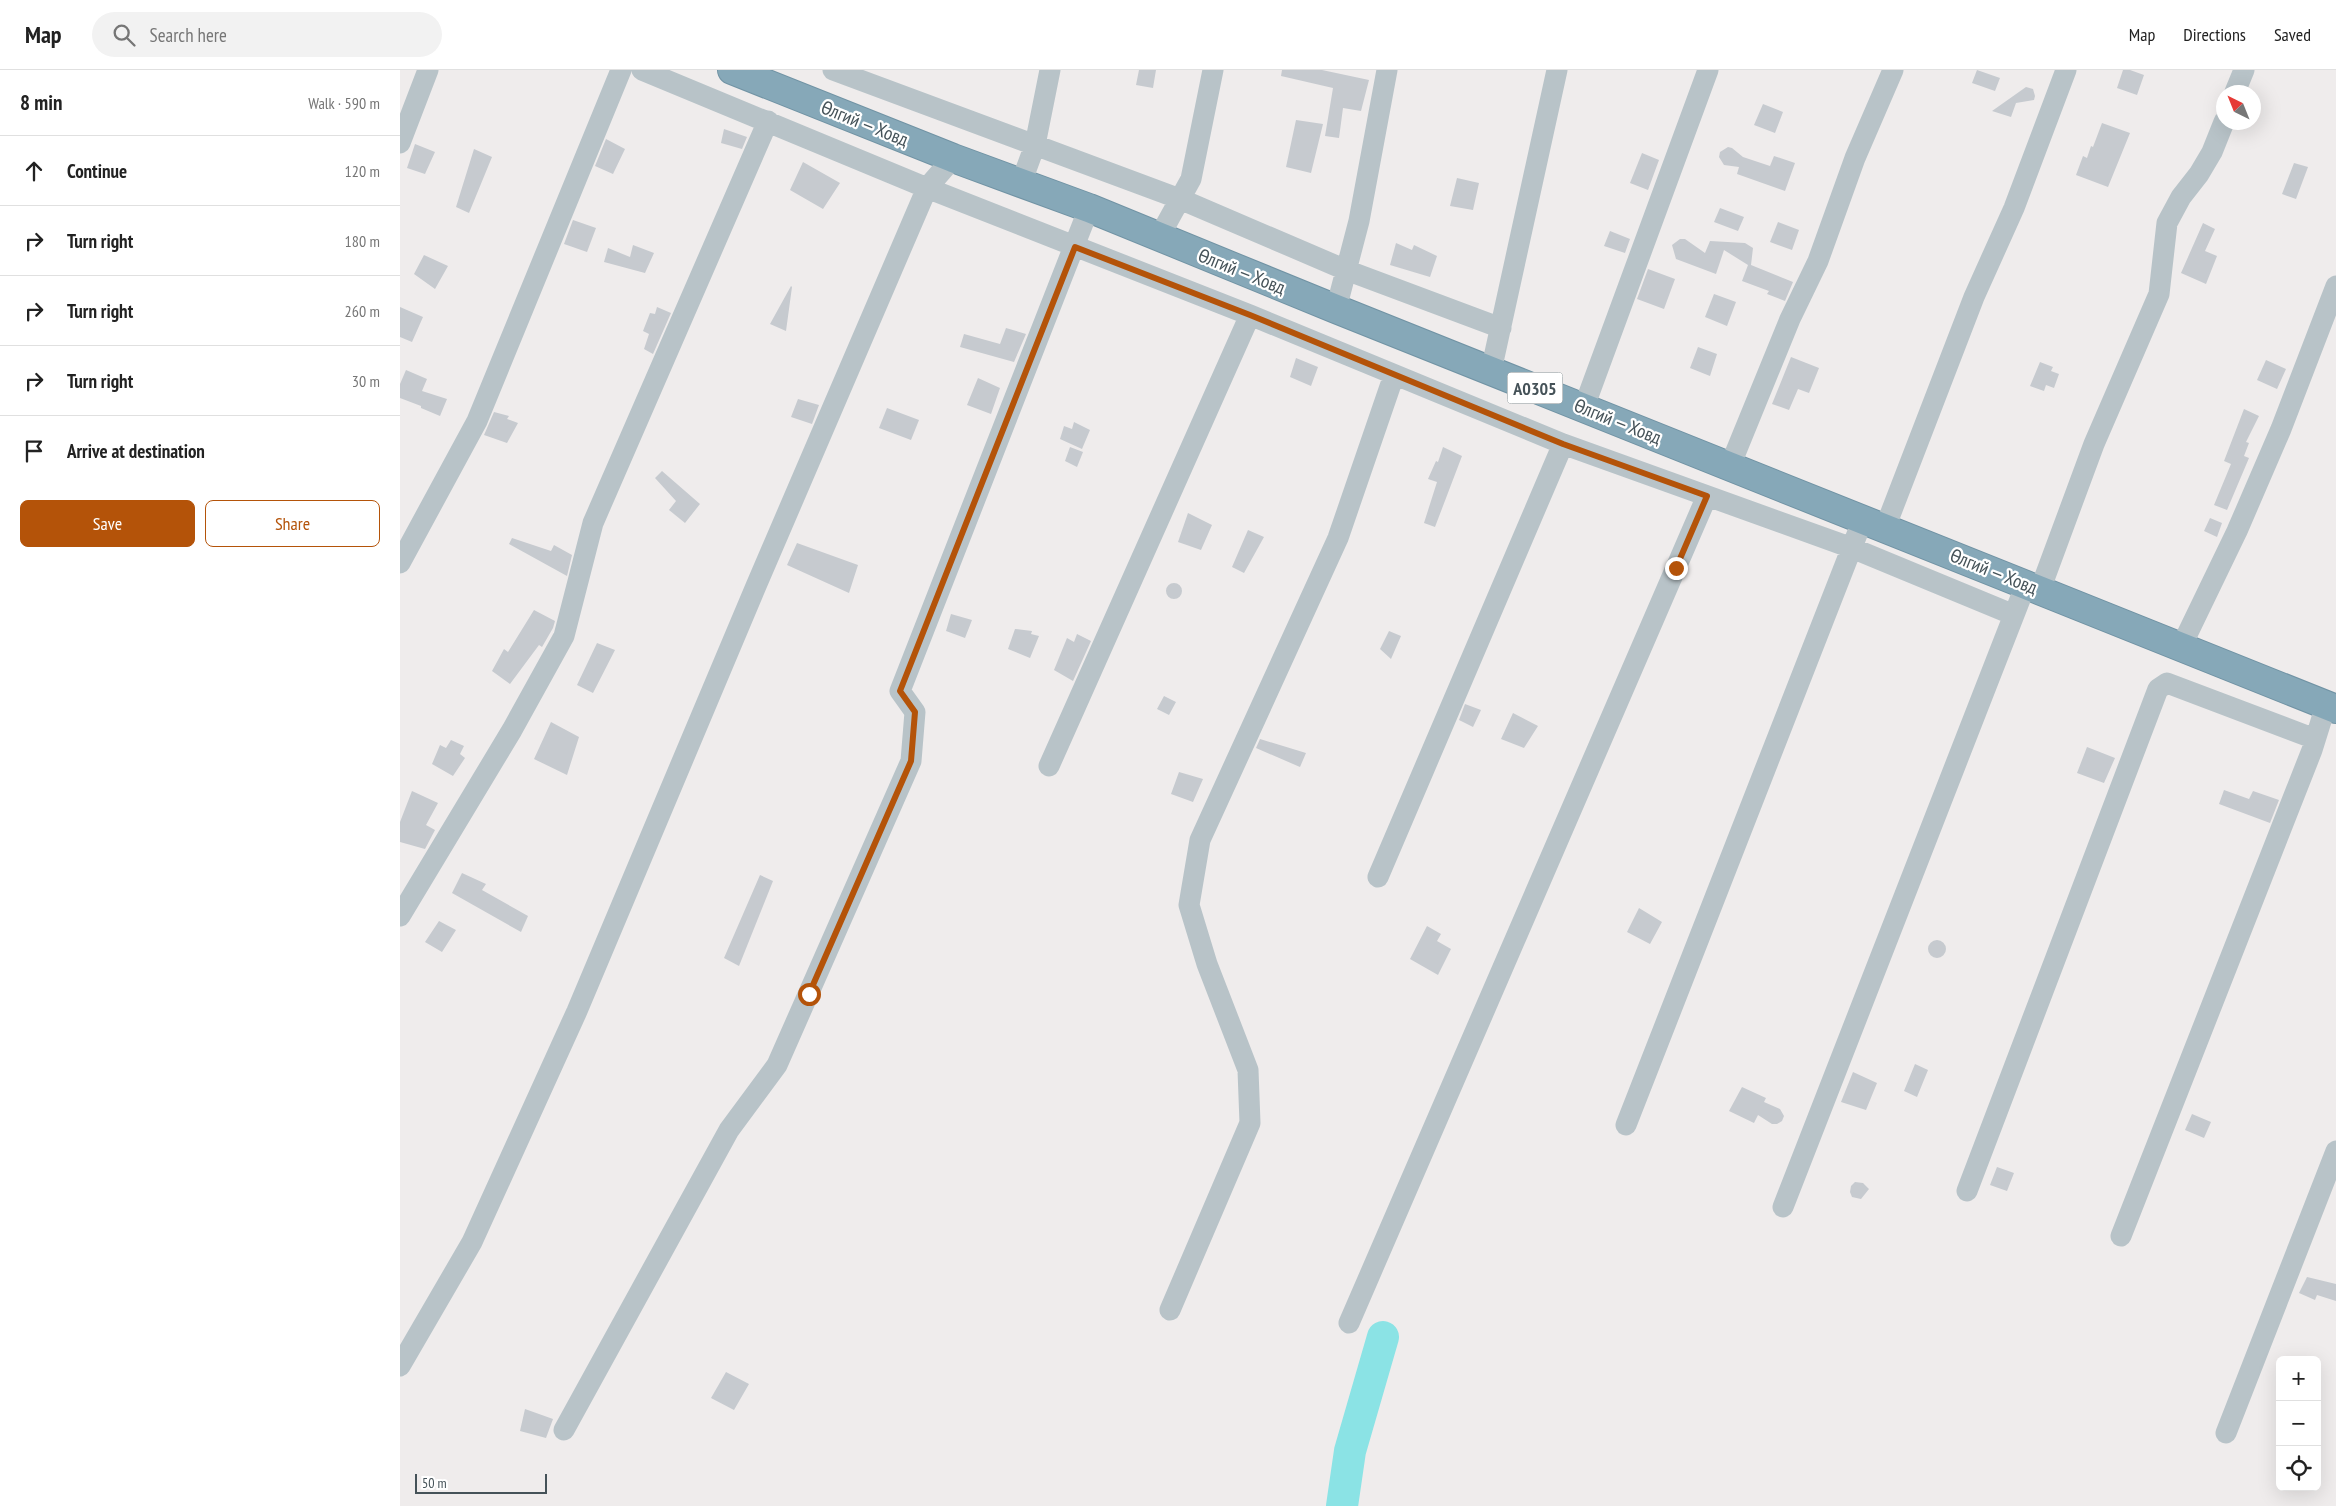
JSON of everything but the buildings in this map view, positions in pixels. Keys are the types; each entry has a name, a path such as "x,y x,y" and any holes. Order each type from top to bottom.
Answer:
{"highway":[{"name":"Өлгий — Ховд","path":"741,72 953,158 1089,208 1336,309 2331,707"}],"street":[{"path":"400,143 428,70"},
{"path":"400,563 477,421 621,70"},
{"path":"642,70 927,188 1250,315 1563,444 1852,548 2014,615"},
{"path":"833,70 1180,199 1346,270 1501,328"},
{"path":"1021,183 1034,145 1050,70"},
{"path":"1159,237 1191,179 1213,70"},
{"path":"1336,309 1359,221 1388,70"},
{"path":"1491,371 1557,70"},
{"path":"1584,407 1708,70"},
{"path":"1730,466 1790,319 1818,261 1856,158 1893,70"},
{"path":"1626,1125 1852,548 1874,523 2014,208 2066,70"},
{"path":"2238,85 2244,70"},
{"path":"400,916 512,730 564,636 593,523 768,121"},
{"path":"1783,1207 2014,615 2033,587 2159,294 2167,223 2181,197 2199,174 2212,152 2221,130"},
{"path":"400,1366 472,1242 578,1010 756,586 927,188 953,158"},
{"path":"564,1430 729,1130 777,1065 911,761 915,712 900,691 1089,208"},
{"path":"2181,647 2238,531 2267,463 2336,286"},
{"path":"1049,766 1250,315"},
{"path":"1170,1310 1250,1123 1248,1070 1206,964 1189,904 1200,840 1338,538 1394,375"},
{"path":"1378,877 1563,444"},
{"path":"1349,1322 1707,496"},
{"path":"1967,1191 2158,689 2167,683 2315,739"},
{"path":"2120,1236 2315,739 2331,707"},
{"path":"2226,1433 2336,1151"}],"waterway":[{"path":"1342,1506 1350,1451 1383,1337"}],"route":[{"path":"809,994 911,761 915,712 900,691 1075,247 1250,315 1563,444 1707,496 1676,568"}]}
